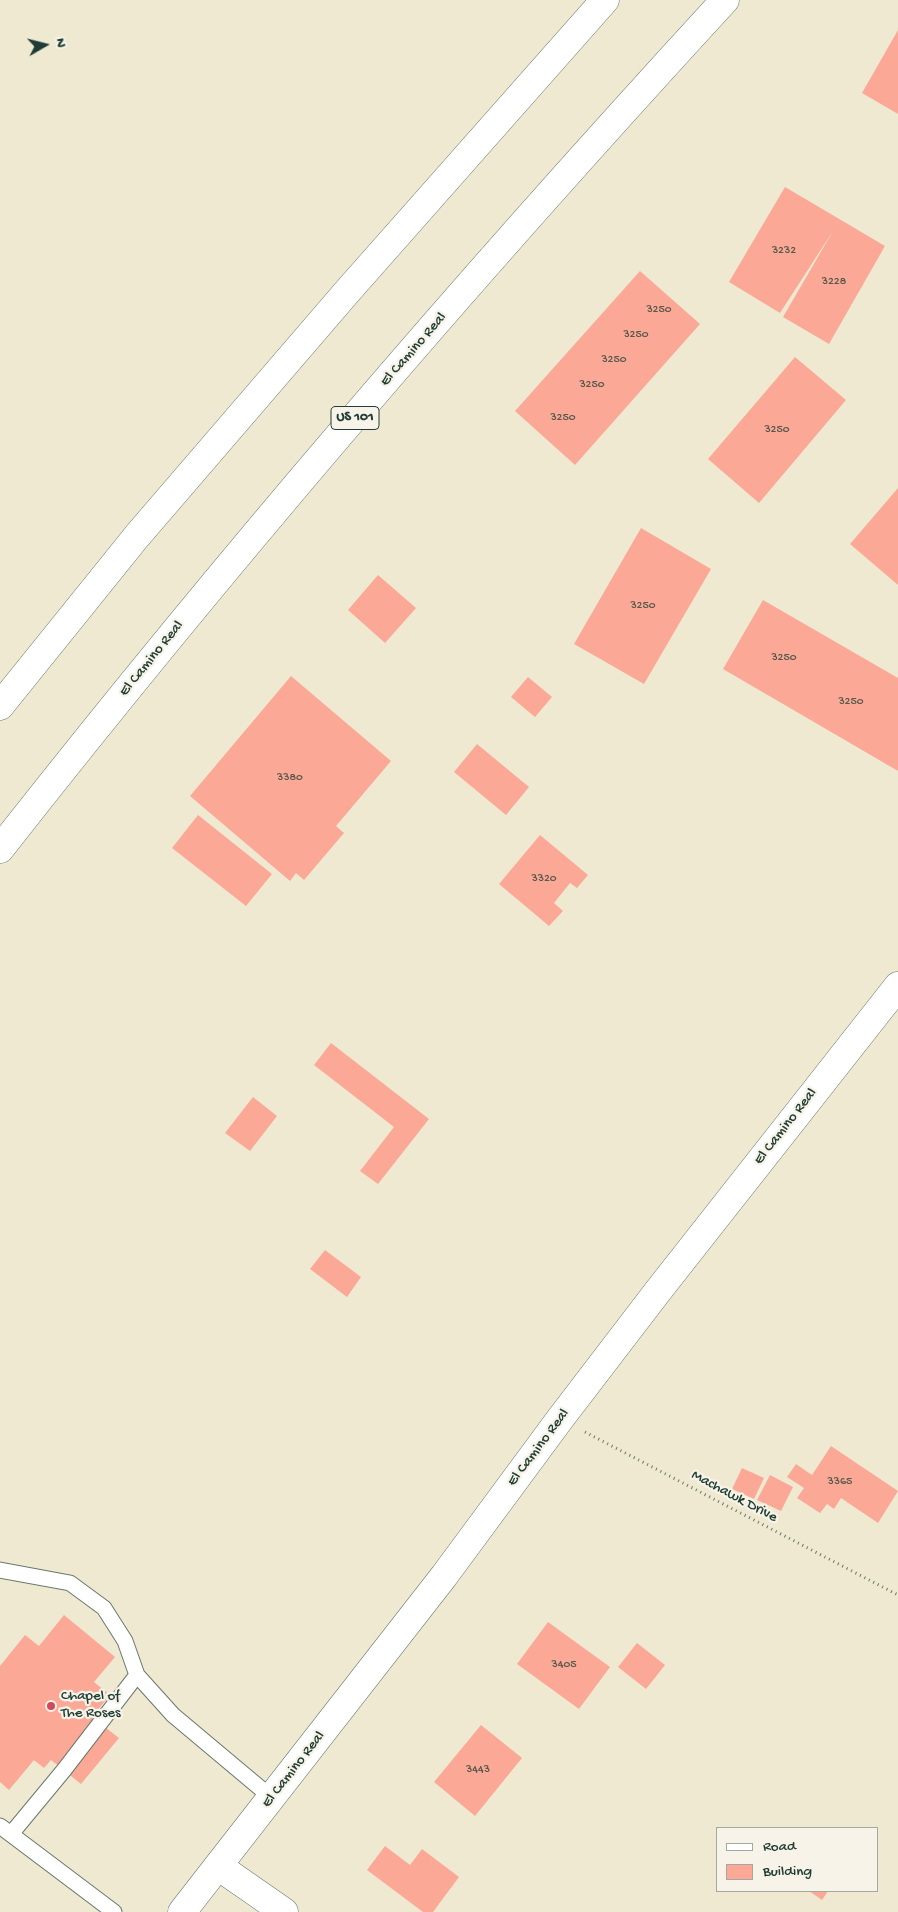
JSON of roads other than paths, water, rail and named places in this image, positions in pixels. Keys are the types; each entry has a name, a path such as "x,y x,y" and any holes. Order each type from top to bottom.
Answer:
{"main road":[{"path":"0,706 162,506 346,293 605,0"},
{"name":"El Camino Real","path":"0,849 204,595 410,354 621,114 725,0"},
{"name":"El Camino Real","path":"182,1912 444,1576 560,1418 658,1291 898,986"},
{"path":"218,1866 284,1912"}],"lane":[{"path":"0,1570 70,1583 104,1608 125,1641 137,1675 173,1714 272,1798"},
{"path":"114,1912 6,1830 64,1770 137,1675"}],"place":[{"name":"Chapel of The Roses","path":"51,1706"}]}
